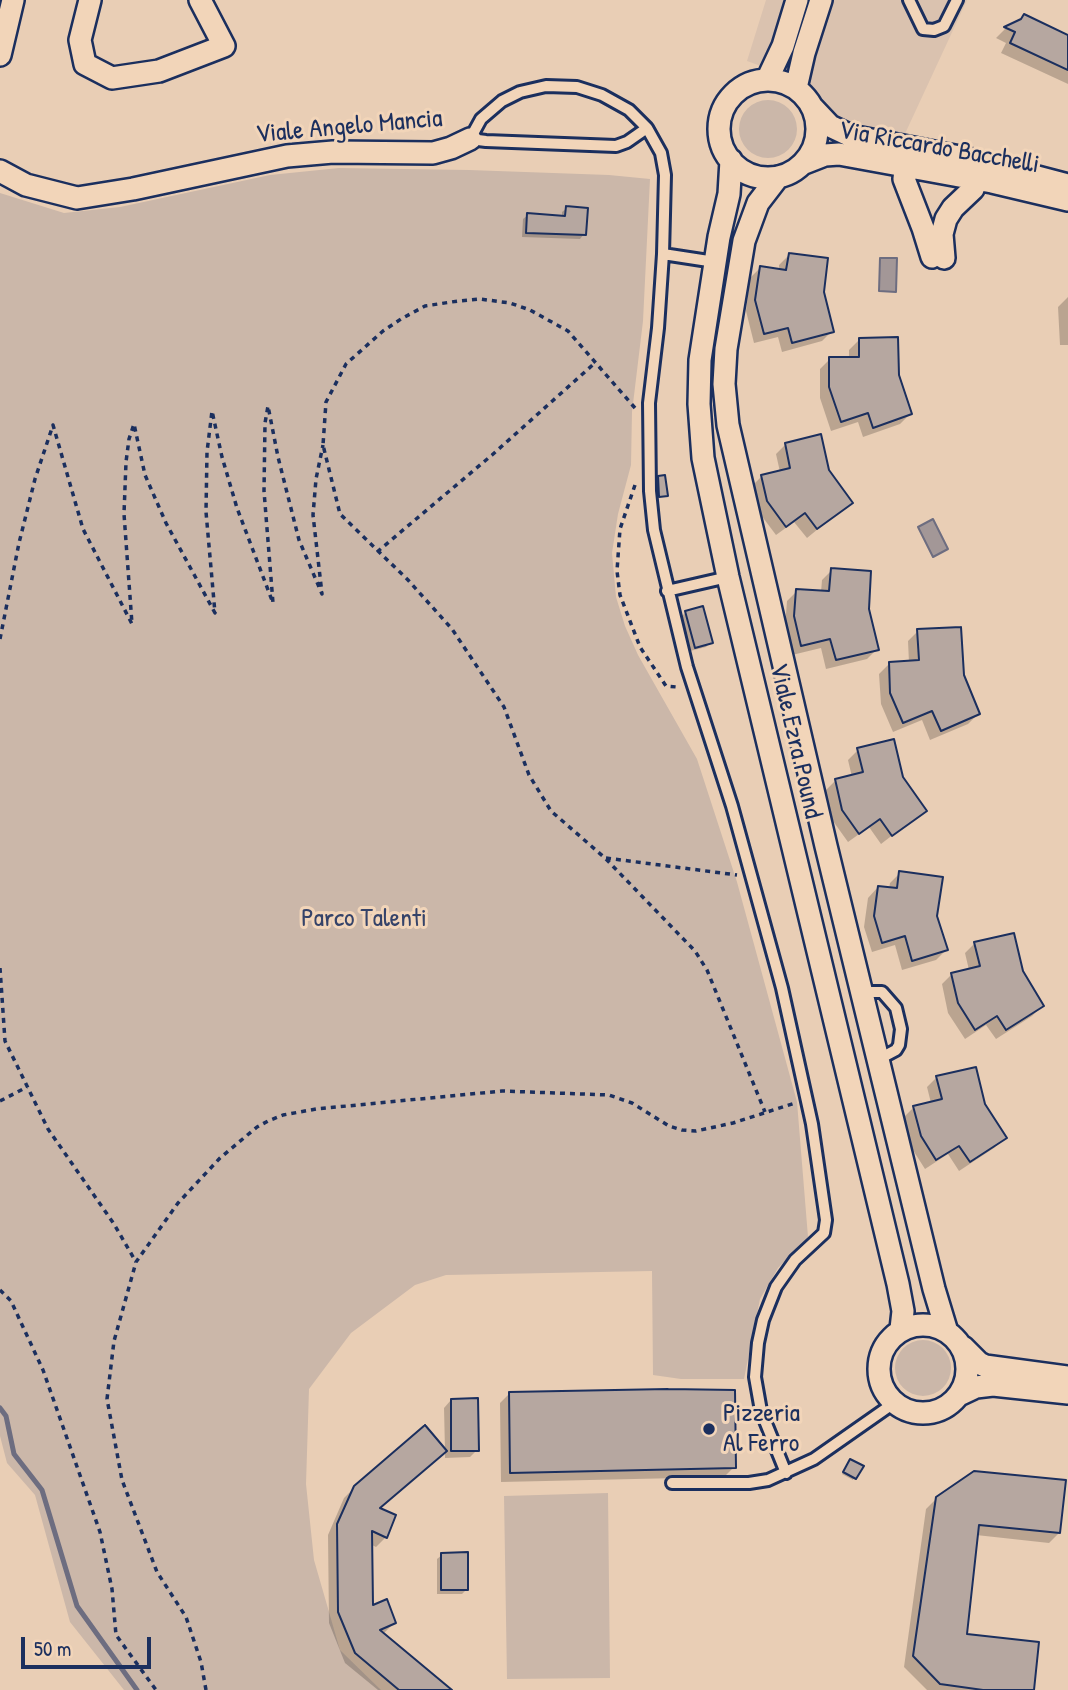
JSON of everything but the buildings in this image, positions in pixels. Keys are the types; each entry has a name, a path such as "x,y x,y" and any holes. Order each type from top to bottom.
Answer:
{"street":[{"path":"0,55 13,0"},
{"path":"90,0 80,40 85,64 112,78 159,71 224,46 200,0"},
{"path":"767,80 783,46 797,0"},
{"path":"796,88 821,0"},
{"path":"767,80 796,88 813,108 817,123 811,152 802,164 778,177 766,178 750,174 731,160 720,136 725,106 731,97 747,85 767,80"},
{"name":"Via Riccardo Bacchelli","path":"813,108 823,120 843,133 972,178 1068,200"},
{"name":"Viale Angelo Mancia","path":"0,171 26,186 77,198 287,156 333,152 433,153 470,139"},
{"name":"Via Riccardo Bacchelli","path":"802,164 825,155 839,154 965,158 1068,185"},
{"path":"915,158 904,173 904,181 938,258 944,222 974,185 965,158"},
{"name":"Viale Ezra Pound","path":"731,160 729,194 700,360 699,404 707,481 793,853 901,1297 901,1329"},
{"name":"Viale Ezra Pound","path":"778,177 758,203 744,241 726,349 726,405 733,454 934,1289 953,1338"},
{"path":"793,853 826,846"},
{"path":"867,1153 900,1147"},
{"path":"953,1338 967,1367 965,1383 958,1395 945,1407 924,1413 902,1408 894,1403 885,1390 879,1365 884,1350 901,1329 928,1325 953,1338 985,1366 1068,1377"},
{"path":"958,1395 976,1387 993,1385 1068,1393"}],"lane":[{"path":"909,0 923,29 934,30 944,26 957,0"},
{"path":"470,139 490,109 520,92 546,86 577,87 609,98 629,110 647,128 661,153 665,174 663,254 649,403 650,491 654,530 687,667 732,806 782,988 812,1124 826,1220 824,1233 795,1260 776,1287 763,1320 758,1343 755,1377 758,1400 766,1427 786,1473"},
{"name":"Viale Angelo Mancia","path":"470,139 616,146 647,128"},
{"path":"663,254 715,262"},
{"path":"667,592 728,577"},
{"path":"862,992 877,990 886,994 896,1008 901,1029 899,1045 896,1050 878,1059"},
{"path":"673,1483 760,1482 786,1473 818,1457 894,1403"}],"path":[{"path":"0,639 19,543 35,479 53,425 83,529 132,624 124,514 126,462 134,424 145,475 166,523 215,612 206,512 207,452 212,411 237,508 273,603 264,491 264,443 268,406 299,540 322,594 313,515 326,402 346,365 383,331 425,306 480,299 510,303 530,310 568,331 637,411"},
{"path":"377,552 596,362"},
{"path":"323,444 340,514 408,580 452,629 504,707 529,775 551,811 605,858 695,951 707,970 765,1112"},
{"path":"605,858 739,875"},
{"path":"0,968 5,1041 48,1129 114,1224 136,1262"},
{"path":"0,1101 27,1087"},
{"path":"206,1690 201,1662 186,1617 157,1572 122,1480 107,1399 114,1341 136,1262 178,1203 220,1158 257,1127 283,1115 316,1109 526,1091 609,1095 632,1103 669,1126 682,1130 712,1129 797,1102"},
{"path":"0,1290 11,1301 43,1370 100,1532 111,1589 116,1635 156,1690"}],"shaded area":[{"path":"766,0 967,0 903,138 869,132 830,117 811,84 747,61"},
{"path":"880,258 897,258 896,292 879,291"},
{"path":"933,519 948,549 933,557 918,527"}],"green space":[{"path":"768,100 789,108 797,129 789,150 768,158 747,150 739,129 747,108"},
{"name":"Parco Talenti","path":"339,168 469,170 650,179 643,321 632,412 631,465 618,514 612,553 616,597 638,655 697,759 737,882 797,1102 808,1237 778,1268 760,1299 744,1379 681,1379 653,1375 652,1271 446,1275 415,1285 351,1333 309,1389 306,1484 314,1560 340,1650 381,1690 124,1690 70,1622 35,1495 7,1463 0,1436 0,193 64,213 120,207 270,175"},
{"path":"923,1340 938,1345 946,1353 951,1368 946,1383 938,1391 923,1396 908,1391 900,1383 895,1368 900,1353 908,1345"},
{"path":"608,1493 610,1678 507,1679 504,1496"}],"waterway":[{"path":"0,1408 6,1416 14,1454 42,1490 77,1606 137,1690"}],"place":[{"name":"Pizzeria Al Ferro","path":"709,1429"}]}
